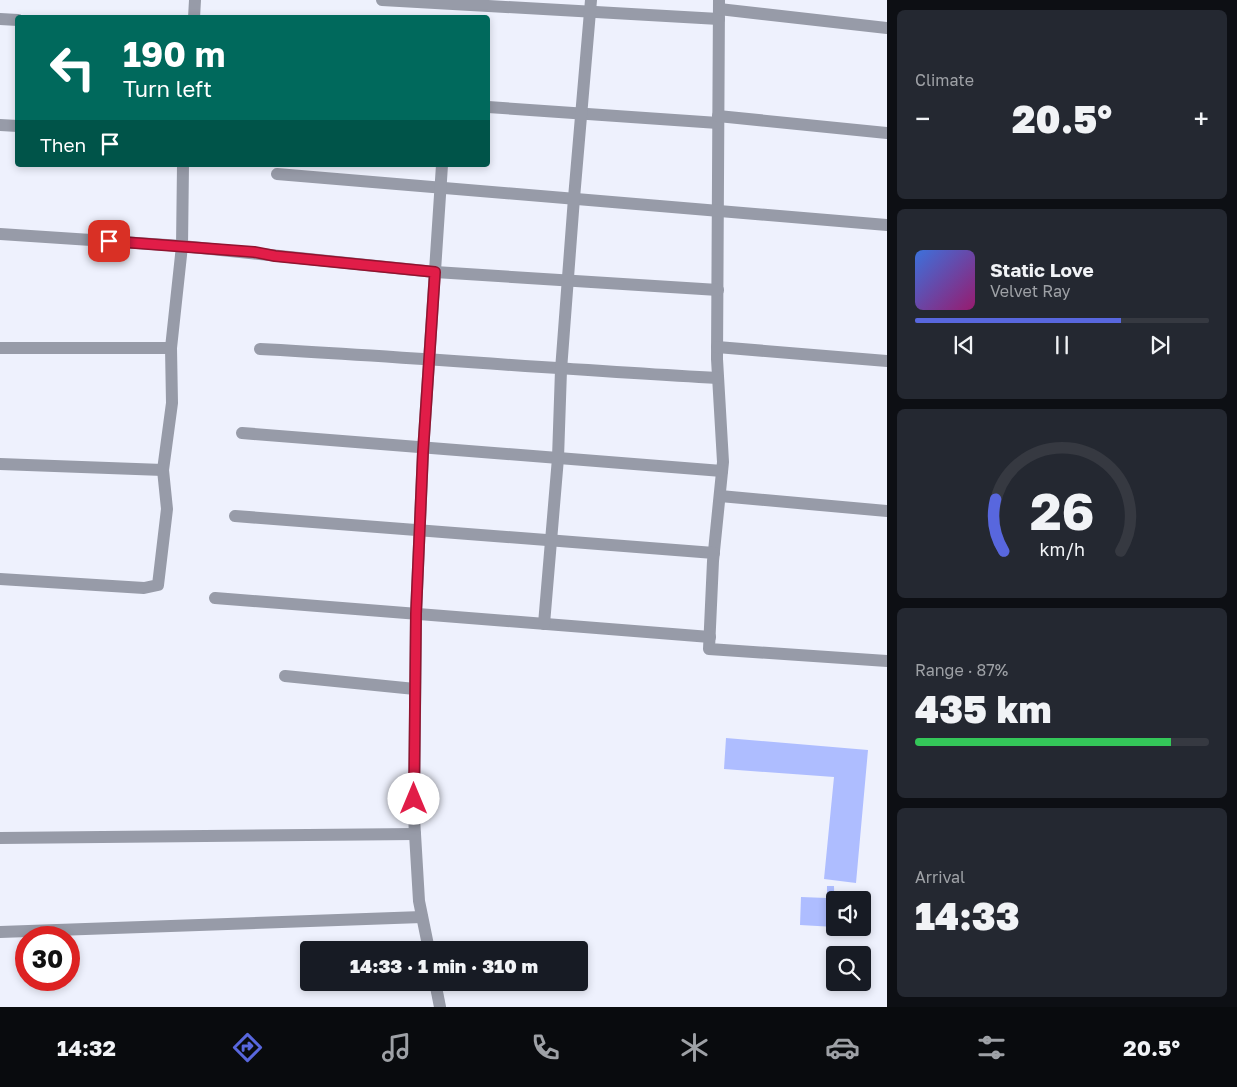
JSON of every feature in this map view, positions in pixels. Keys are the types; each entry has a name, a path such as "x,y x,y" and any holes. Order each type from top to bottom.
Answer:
{"street":[{"path":"194,15 195,0"},
{"path":"382,0 454,8 591,6 719,10 887,28"},
{"path":"544,624 558,458 561,370 574,198 591,6"},
{"path":"719,10 718,378 722,471 714,553 709,649 887,661"},
{"path":"0,19 15,20"},
{"path":"490,107 582,114 718,120 887,133"},
{"path":"0,125 15,126"},
{"path":"0,579 144,588 158,586 167,509 163,470 172,403 171,348 182,246 183,167"},
{"path":"426,941 419,901 415,834 416,614 423,448 442,167"},
{"path":"277,174 718,209 887,225"},
{"path":"0,234 182,246 435,272 718,290"},
{"path":"718,347 887,361"},
{"path":"0,348 171,348"},
{"path":"260,348 429,358 561,370 718,378"},
{"path":"242,432 722,471"},
{"path":"0,464 163,470"},
{"path":"720,496 887,511"},
{"path":"235,516 714,553"},
{"path":"215,598 710,637"},
{"path":"285,676 415,689"},
{"path":"0,838 415,834"},
{"path":"0,932 422,917"},
{"path":"437,991 440,1007"}],"building":[{"path":"726,738 868,750 856,883 824,879 834,777 724,769"},
{"path":"827,886 834,886 834,891 827,891"},
{"path":"801,897 826,898 826,926 800,925"}],"route":[{"path":"109,241 254,252 275,256 435,272 423,452 416,614 414,799"}]}
